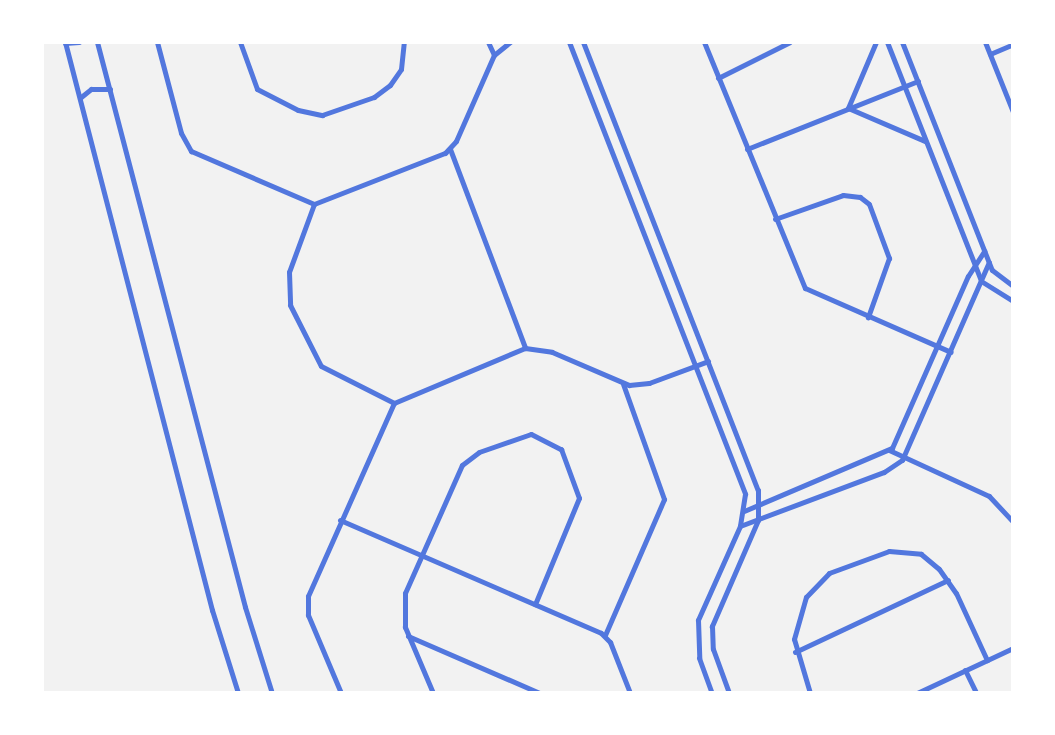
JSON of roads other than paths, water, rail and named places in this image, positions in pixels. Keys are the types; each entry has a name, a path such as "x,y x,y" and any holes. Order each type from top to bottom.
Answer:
{"street":[{"path":"79,42 65,42 212,610 238,693"},
{"path":"97,42 244,607 272,693"},
{"path":"157,42 181,133 191,150 314,204 450,149 494,55 510,42"},
{"path":"240,42 257,89 298,110 322,115 374,97 390,85 401,69 404,42"},
{"path":"488,42 494,55"},
{"path":"569,42 742,483 744,511 740,526 698,620 699,658 712,693"},
{"path":"583,42 755,479 760,505 758,520 712,626 713,649 729,693"},
{"path":"704,42 805,288 951,352"},
{"path":"718,78 790,42"},
{"path":"848,108 876,42"},
{"path":"887,42 981,281 1013,301"},
{"path":"902,42 995,276 1013,286"},
{"path":"985,42 1010,98 1013,112"},
{"path":"990,54 1013,44"},
{"path":"747,149 918,81"},
{"path":"81,97 91,89 110,89"},
{"path":"848,108 925,141"},
{"path":"450,149 525,348"},
{"path":"775,219 843,195 860,197 869,204 889,258 868,317"},
{"path":"314,204 289,272 290,305 321,366 394,402"},
{"path":"744,511 889,450 898,439 974,266 984,251"},
{"path":"740,526 884,472 904,457 989,262"},
{"path":"341,693 307,606 310,587 394,402 525,348 552,352 623,384 649,383 708,361"},
{"path":"605,635 664,499 623,384"},
{"path":"433,693 408,636 403,600 466,459 513,438 531,434 546,438 567,459 579,498 535,604"},
{"path":"889,450 989,496 1013,522"},
{"path":"340,520 605,635 630,693"},
{"path":"810,693 795,652 796,626 806,597 837,569 889,551 911,551 928,559 948,580 987,660"},
{"path":"795,652 948,580"},
{"path":"408,636 540,693"},
{"path":"917,693 1013,648"},
{"path":"965,670 976,693"}]}
